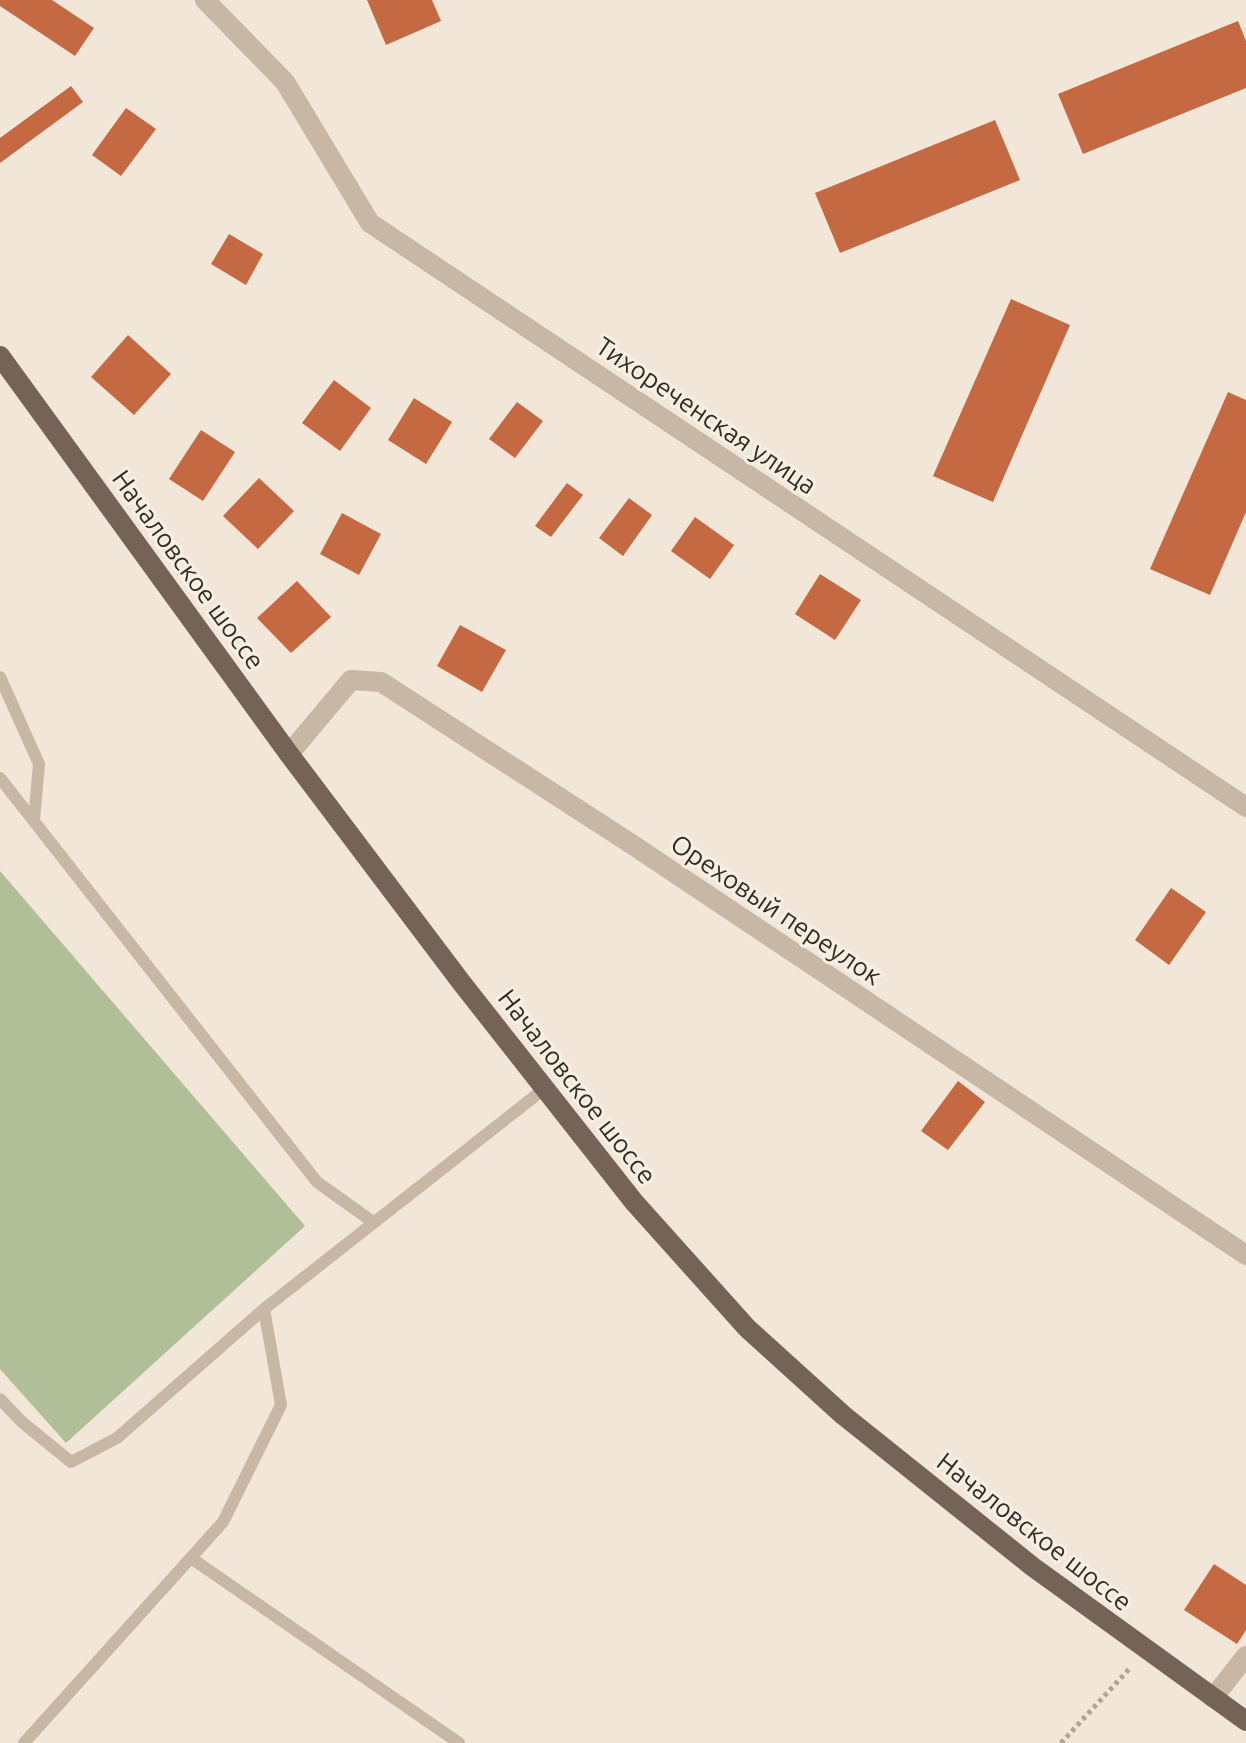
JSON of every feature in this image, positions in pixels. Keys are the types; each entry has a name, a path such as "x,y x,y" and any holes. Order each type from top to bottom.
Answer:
{"main road":[{"name":"Началовское шоссе","path":"0,356 289,754 461,982 634,1202 747,1328 843,1415 997,1539 1246,1721"}],"street":[{"name":"Тихореченская улица","path":"205,0 285,82 370,223 1246,807"},
{"name":"Ореховый переулок","path":"289,754 351,680 381,682 630,843 1246,1255"},
{"path":"1213,1698 1246,1656"}],"lane":[{"path":"0,677 39,764 34,820"},
{"path":"0,778 317,1182 373,1222"},
{"path":"0,1399 22,1422 71,1462 117,1438 264,1309 544,1089"},
{"path":"24,1743 223,1522 281,1405 264,1309"},
{"path":"191,1558 459,1743"}],"path":[{"path":"1061,1743 1147,1650"}],"green space":[{"path":"0,871 305,1226 66,1443 0,1369"}],"building":[{"path":"0,0 52,0 94,28 75,56 0,6"},
{"path":"367,0 432,0 441,21 386,45"},
{"path":"1238,21 1246,41 1246,88 1083,154 1058,94"},
{"path":"71,86 83,102 0,163 0,138"},
{"path":"126,108 156,129 121,176 92,155"},
{"path":"995,120 1020,180 840,253 815,193"},
{"path":"229,234 263,254 246,285 211,264"},
{"path":"1011,299 1070,325 993,502 933,476"},
{"path":"128,335 171,374 134,415 91,377"},
{"path":"334,380 371,408 340,451 302,423"},
{"path":"1228,392 1246,400 1246,512 1210,595 1150,569"},
{"path":"414,398 452,422 426,464 388,440"},
{"path":"517,402 543,421 515,458 489,439"},
{"path":"201,430 235,452 203,501 169,479"},
{"path":"259,478 294,511 258,549 223,516"},
{"path":"567,483 583,495 551,537 535,526"},
{"path":"629,498 652,515 623,556 599,538"},
{"path":"342,513 381,534 359,575 320,554"},
{"path":"695,517 734,545 710,579 671,551"},
{"path":"820,574 861,600 835,640 795,614"},
{"path":"297,581 331,617 291,653 257,618"},
{"path":"460,625 506,650 482,692 437,666"},
{"path":"1171,888 1206,912 1169,965 1135,940"},
{"path":"958,1081 985,1102 948,1150 921,1131"},
{"path":"1214,1564 1246,1585 1246,1630 1237,1644 1184,1610"}]}
